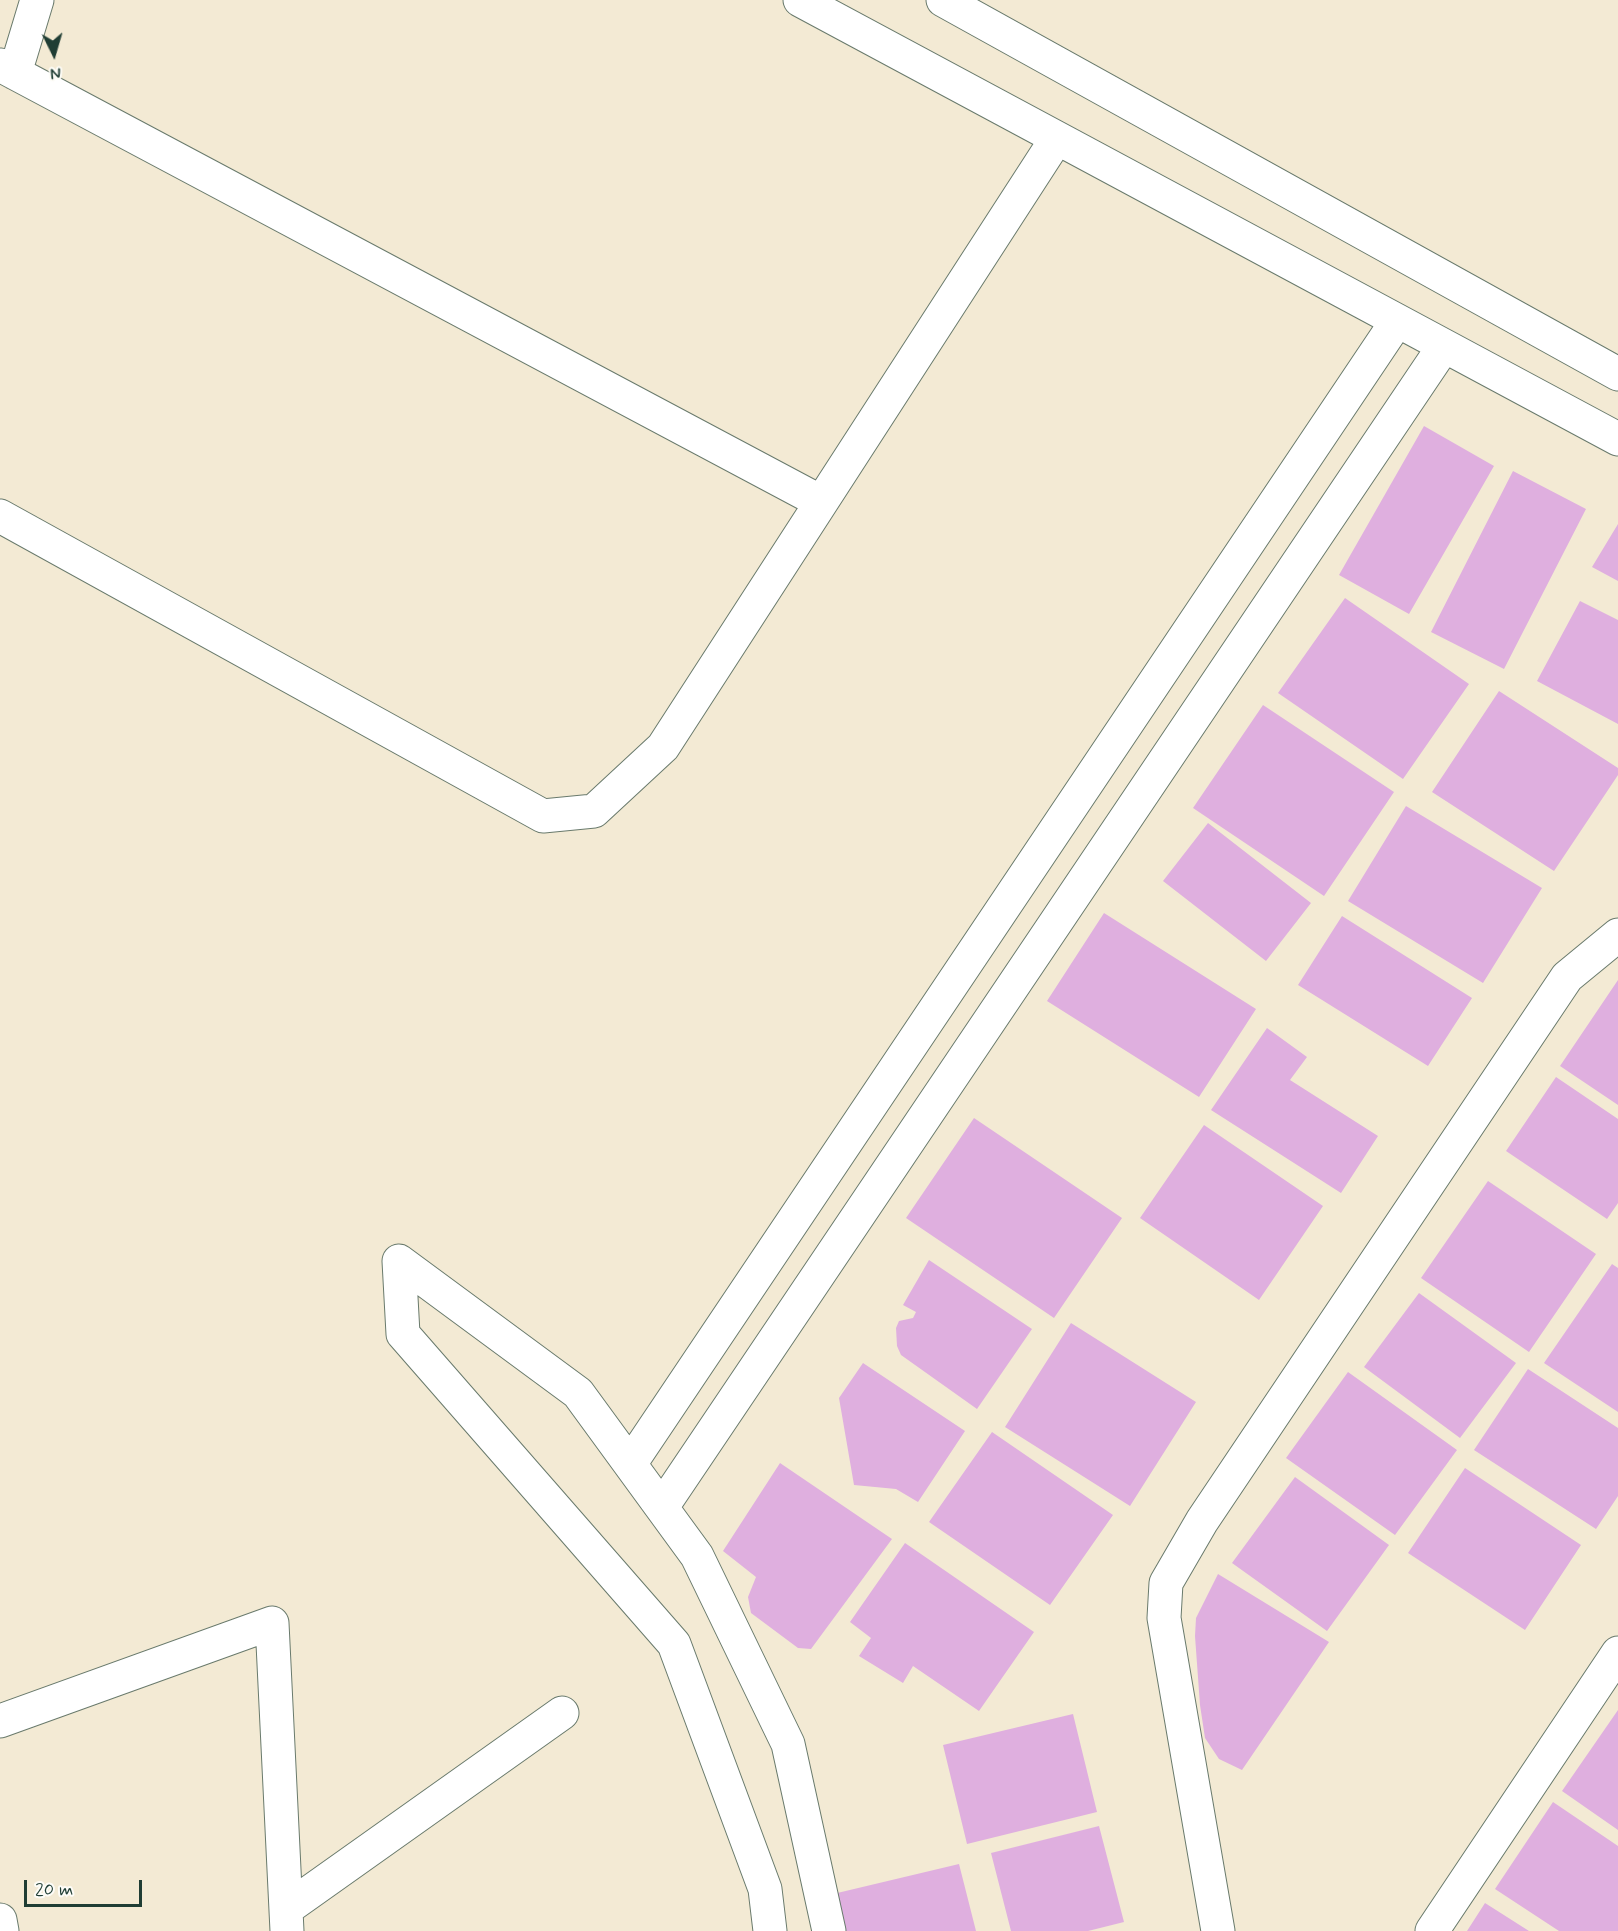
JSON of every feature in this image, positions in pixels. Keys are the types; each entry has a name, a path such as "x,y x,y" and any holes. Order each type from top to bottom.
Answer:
{"street":[{"path":"37,0 8,69 821,502"},
{"path":"800,0 1618,440"},
{"path":"943,0 1618,374"},
{"path":"0,516 543,816 594,811 663,747 1057,138"},
{"path":"630,1464 1397,321"},
{"path":"662,1508 1444,346"},
{"path":"1218,1931 1164,1618 1166,1583 1202,1521 1567,977 1618,935"},
{"path":"770,1931 765,1889 674,1644 403,1334 399,1261 578,1393 697,1556 788,1744 829,1931"},
{"path":"0,1721 272,1623 287,1920"},
{"path":"1432,1931 1618,1653"},
{"path":"287,1920 562,1713"},
{"path":"0,1920 2,1931"}],"building":[{"path":"1424,426 1494,466 1409,614 1339,575"},
{"path":"1513,471 1586,509 1504,669 1431,632"},
{"path":"1618,524 1618,581 1592,567"},
{"path":"1345,598 1469,684 1403,779 1278,693"},
{"path":"1580,601 1618,620 1618,724 1537,681"},
{"path":"1499,691 1618,768 1618,775 1554,871 1432,792"},
{"path":"1263,705 1394,792 1324,896 1193,808"},
{"path":"1406,806 1542,888 1483,983 1348,901"},
{"path":"1208,823 1311,903 1266,961 1163,881"},
{"path":"1104,913 1256,1009 1199,1097 1047,1001"},
{"path":"1342,916 1472,998 1428,1066 1298,985"},
{"path":"1618,980 1618,1105 1560,1066"},
{"path":"1267,1028 1307,1057 1290,1080 1378,1136 1341,1193 1211,1110"},
{"path":"1556,1077 1618,1119 1618,1203 1607,1219 1506,1151"},
{"path":"974,1118 1122,1218 1054,1318 906,1218"},
{"path":"1204,1125 1323,1206 1259,1300 1140,1218"},
{"path":"1488,1181 1596,1254 1529,1352 1421,1278"},
{"path":"929,1260 1032,1329 977,1409 901,1355 897,1346 896,1328 899,1321 913,1318 916,1312 903,1305"},
{"path":"1612,1264 1618,1268 1618,1412 1544,1363"},
{"path":"1419,1293 1516,1363 1460,1438 1364,1367"},
{"path":"1071,1323 1196,1402 1130,1506 1005,1427"},
{"path":"863,1363 965,1431 918,1502 896,1489 854,1485 839,1398"},
{"path":"1528,1369 1618,1428 1618,1496 1596,1529 1474,1450"},
{"path":"1348,1372 1457,1450 1395,1535 1286,1458"},
{"path":"992,1432 1113,1515 1050,1605 929,1522"},
{"path":"780,1463 892,1539 811,1649 798,1648 751,1613 748,1597 756,1577 723,1551"},
{"path":"1465,1468 1581,1545 1525,1630 1408,1553"},
{"path":"1295,1477 1389,1545 1327,1631 1232,1563"},
{"path":"905,1543 1034,1632 979,1711 913,1666 903,1683 859,1656 871,1638 850,1622"},
{"path":"1218,1574 1329,1642 1242,1770 1219,1759 1205,1738 1200,1705 1195,1636 1196,1618"},
{"path":"1618,1710 1618,1830 1562,1791"},
{"path":"1073,1714 1097,1812 967,1844 943,1745"},
{"path":"1553,1802 1618,1846 1618,1931 1559,1931 1495,1889"},
{"path":"1099,1826 1124,1922 1088,1931 1011,1931 991,1853"},
{"path":"959,1864 976,1931 842,1931 833,1894"},
{"path":"1485,1903 1529,1931 1467,1931"}]}
